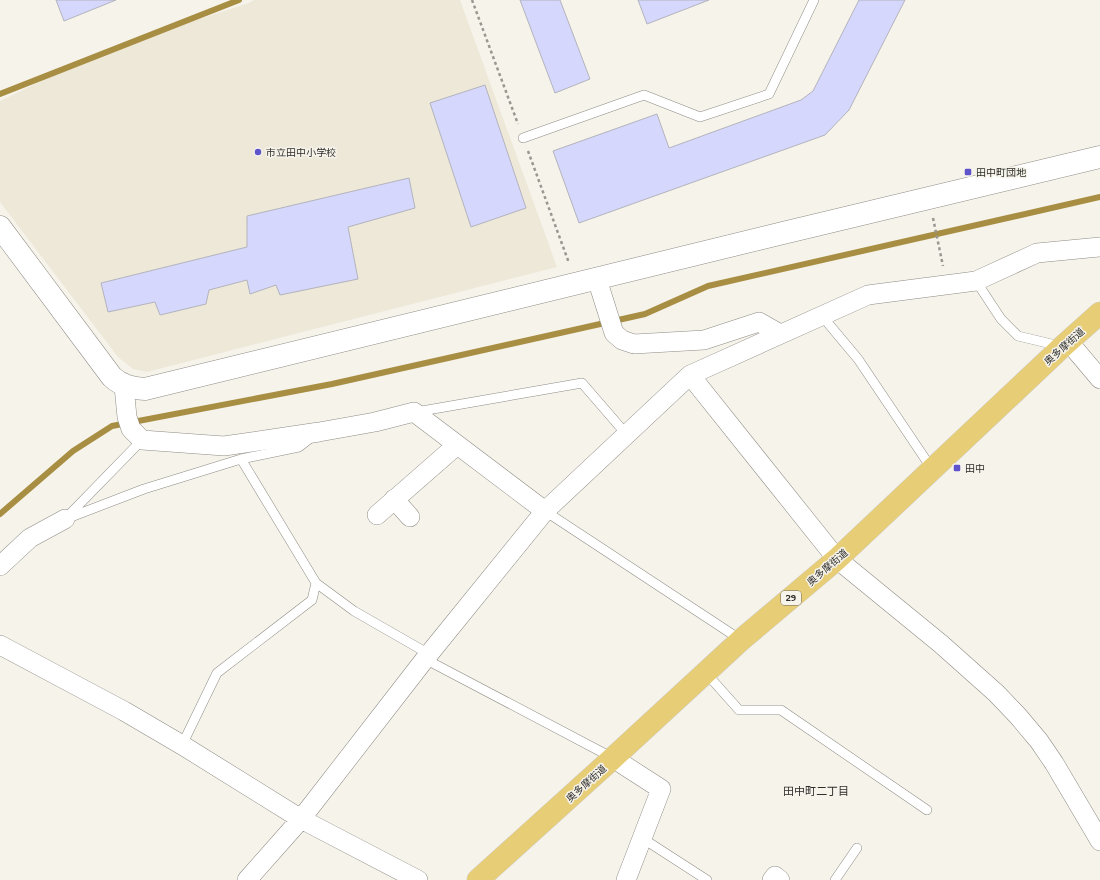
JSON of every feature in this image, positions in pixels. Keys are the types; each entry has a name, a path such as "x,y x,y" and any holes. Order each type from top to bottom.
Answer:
{"main road":[{"name":"奥多摩街道","path":"478,880 741,640 837,559 1065,344 1100,313"}],"street":[{"path":"0,227 112,376 124,386 145,389 1100,157"},
{"path":"247,880 301,819 427,656 546,511 690,375 868,295 976,281 1037,253 1100,247"},
{"path":"597,279 612,326 622,340 634,344 704,340 759,322 780,334"},
{"path":"1065,344 1100,379"},
{"path":"690,375 837,559 941,644 996,693 1018,716 1039,741 1054,763 1100,841"},
{"path":"124,386 133,429 224,446 320,432 375,422 414,412 546,511"},
{"path":"377,515 457,445"},
{"path":"394,500 410,517"},
{"path":"0,566 30,538 61,521"},
{"path":"0,645 124,711 301,819 418,880"},
{"path":"613,758 661,790 626,880"},
{"path":"772,880 775,876 780,880"}],"lane":[{"path":"523,138 644,95 700,117 768,94 814,0"},
{"path":"976,281 1002,319 1018,336 1065,344"},
{"path":"822,316 858,359 932,469"},
{"path":"414,412 582,383 627,435"},
{"path":"61,521 133,429"},
{"path":"61,521 144,489 241,459 299,447 320,432"},
{"path":"241,459 316,583 354,611 427,656 613,758"},
{"path":"546,511 741,640"},
{"path":"182,745 217,673 312,600 316,583"},
{"path":"706,673 739,710 781,710 927,810"},
{"path":"642,838 707,880"},
{"path":"836,880 856,848"}],"path":[{"path":"935,223 940,249"}],"shaded area":[{"name":"市立田中小学校","path":"254,0 460,0 557,267 147,372 133,369 118,357 0,202 0,101 107,49 249,3"}],"building":[{"path":"56,0 116,0 64,21"},
{"path":"520,0 560,0 590,79 555,93"},
{"path":"638,0 709,0 647,24"},
{"path":"859,0 905,0 849,110 825,135 579,223 553,151 657,114 669,148 801,100 813,91"},
{"path":"485,85 526,208 471,227 430,103"},
{"path":"409,178 415,208 348,227 358,279 280,295 276,285 250,294 247,280 209,290 206,304 160,315 155,302 108,312 101,283 247,247 247,216"}],"waterway":[{"path":"0,94 239,0"},
{"path":"0,514 73,451 112,426 332,384 645,314 708,286 1100,197"}],"place":[{"name":"市立田中小学校","path":"258,152"},
{"name":"田中町団地","path":"968,172"},
{"name":"田中","path":"957,468"}],"district":[{"name":"田中町二丁目","path":"816,791"}]}
